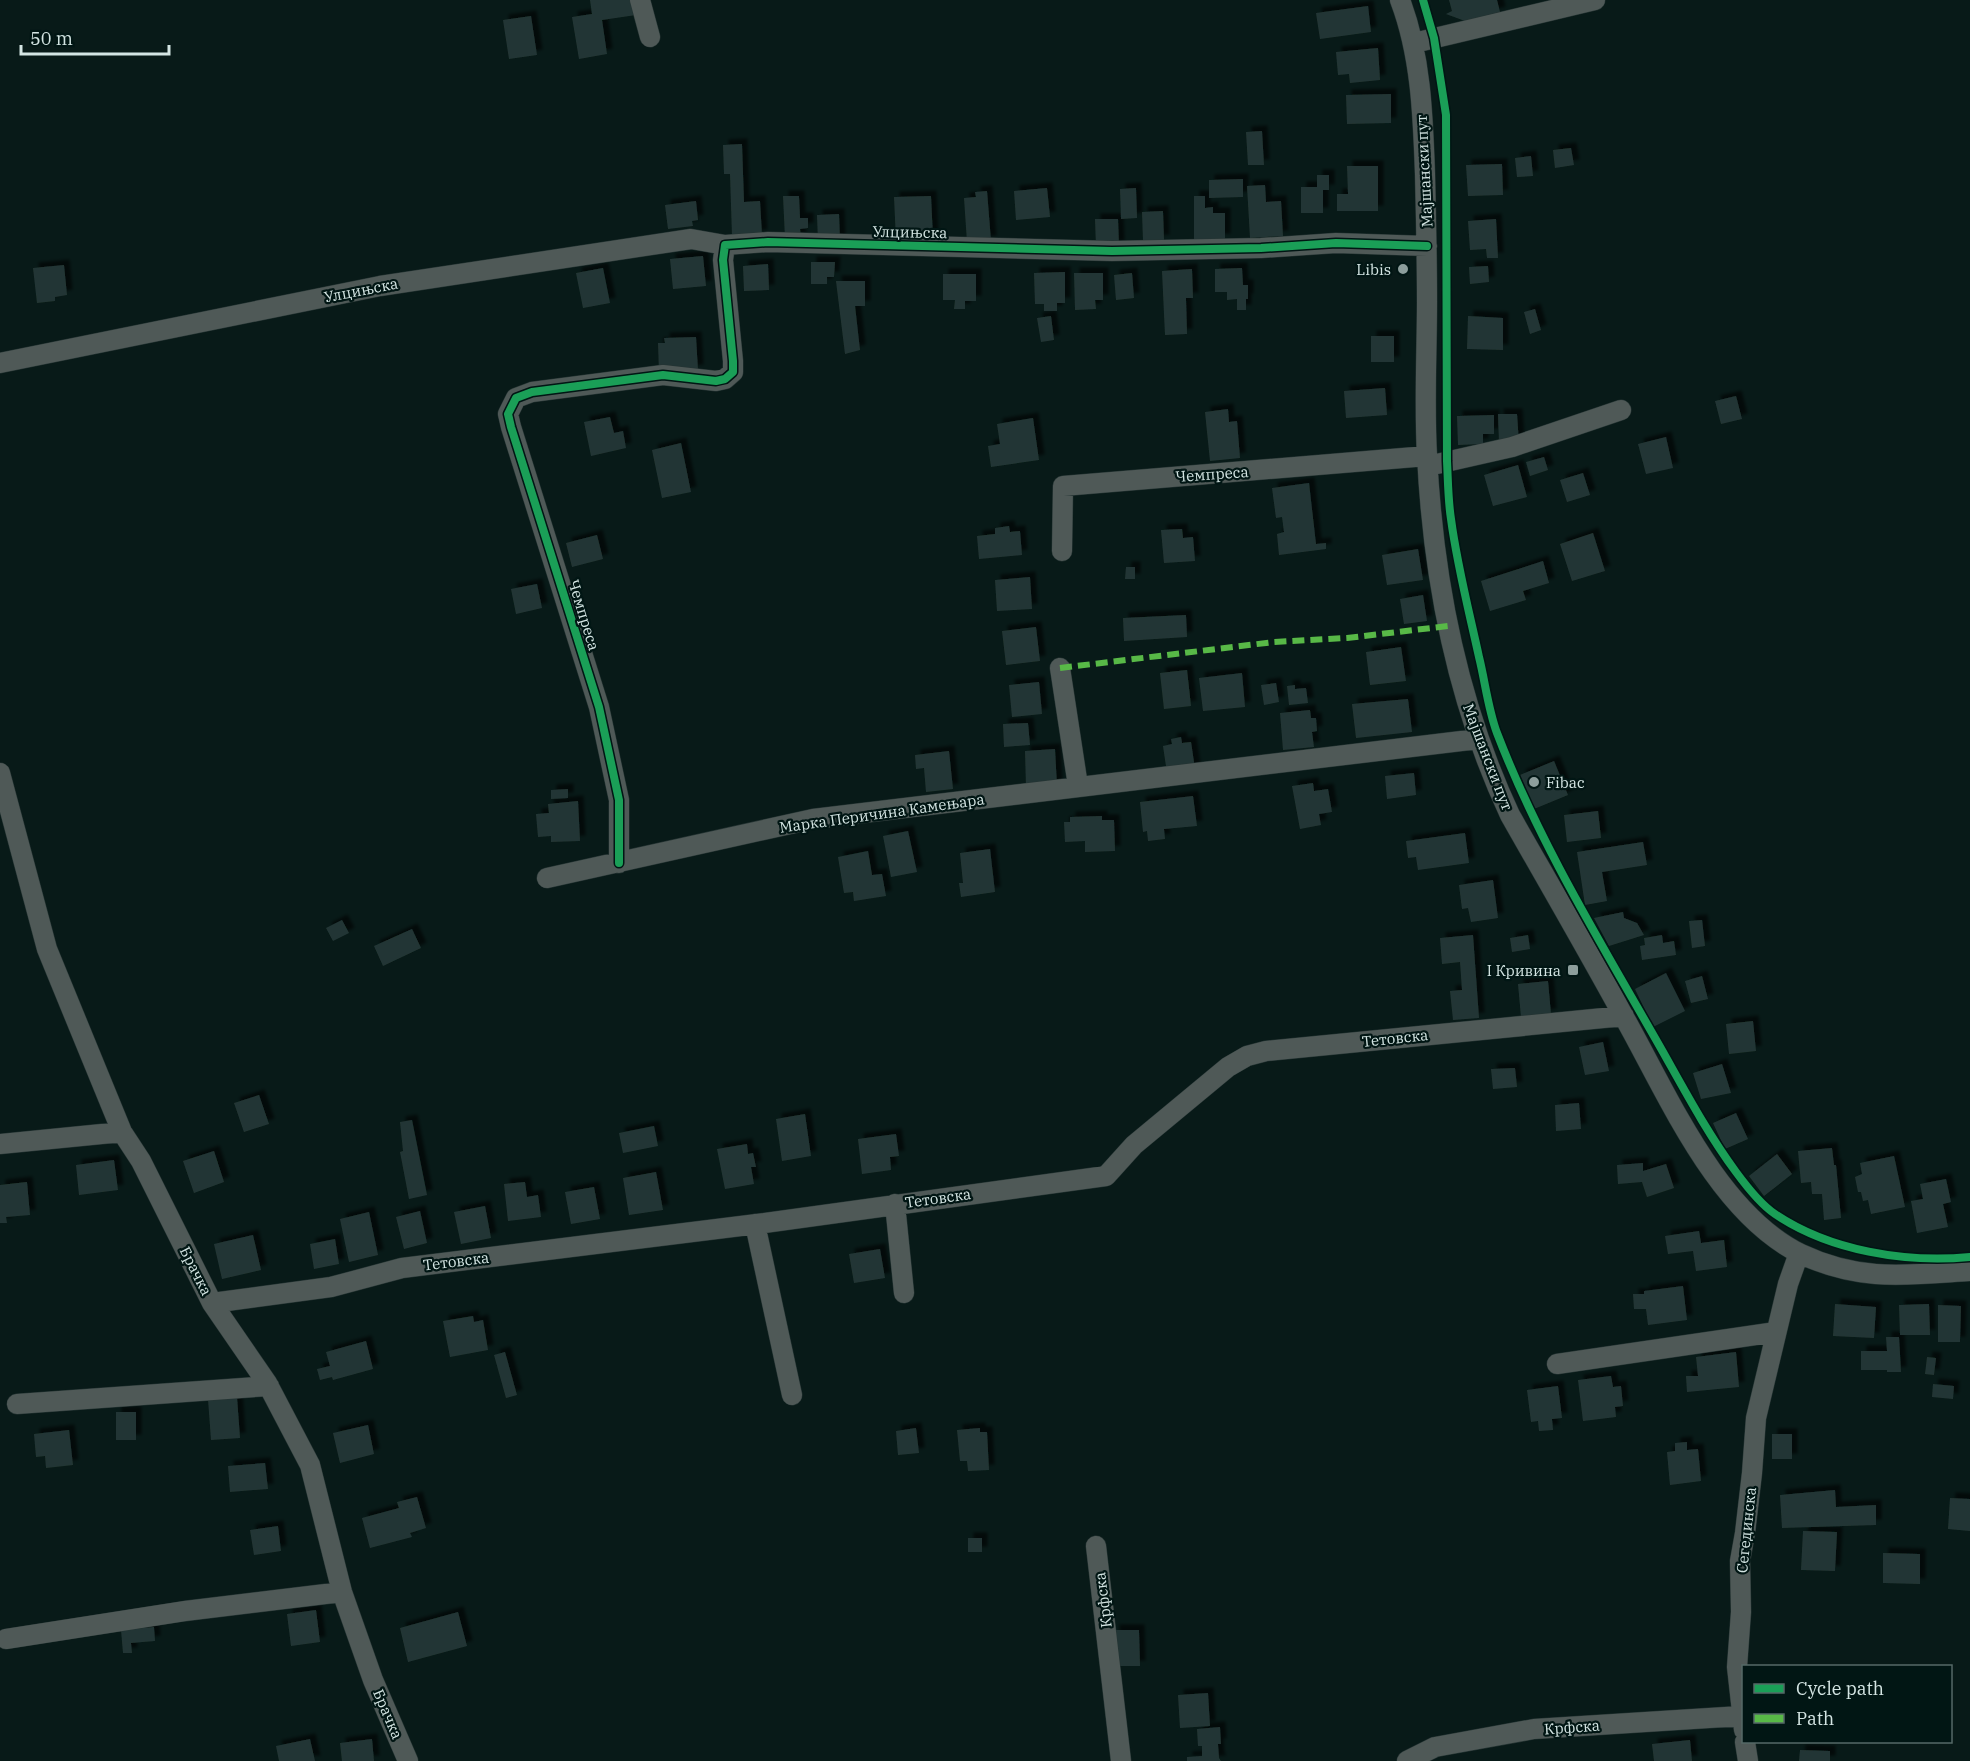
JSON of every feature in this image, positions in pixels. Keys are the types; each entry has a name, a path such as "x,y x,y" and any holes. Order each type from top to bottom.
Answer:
{"street":[{"path":"640,0 650,37"},
{"name":"Мајшански пут","path":"1400,0 1414,43 1424,143 1427,246 1427,461 1434,551 1453,654 1478,739 1496,785 1510,815 1688,1133 1722,1184 1747,1216 1776,1239 1799,1253 1831,1266 1866,1275 1899,1276 1970,1271"},
{"path":"1414,43 1595,0"},
{"name":"Улцињска","path":"0,363 380,286 691,239 725,245 768,242 1112,251 1261,248 1336,243 1427,246"},
{"name":"Чемпреса","path":"619,863 619,800 599,707 508,414 516,398 532,392 663,375 725,380 733,372 734,361 723,260 725,245"},
{"path":"1427,461 1512,447 1621,410"},
{"name":"Чемпреса","path":"1062,551 1063,486 1427,461"},
{"path":"1060,668 1078,786"},
{"name":"Марка Перичина Камењара","path":"547,878 813,819 1478,739"},
{"name":"Брачка","path":"0,773 47,949 122,1131 141,1161 212,1303 269,1386 310,1465 342,1592 374,1680 408,1761"},
{"name":"Тетовска","path":"212,1303 331,1287 402,1268 755,1224 1106,1176 1134,1145 1228,1068 1247,1056 1266,1051 1624,1016"},
{"path":"0,1144 122,1131"},
{"path":"895,1204 904,1293"},
{"path":"755,1224 792,1395"},
{"name":"Сегединска","path":"1742,1723 1737,1667 1741,1612 1740,1561 1751,1483 1756,1418 1788,1284 1799,1253"},
{"path":"1557,1364 1776,1332"},
{"path":"17,1404 269,1386"},
{"name":"Крфска","path":"1096,1546 1121,1761"},
{"path":"6,1639 185,1611 342,1592"},
{"name":"Крфска","path":"1407,1761 1434,1747 1534,1729 1742,1723"},
{"path":"1745,1743 1749,1761"}],"building":[{"path":"590,0 633,0 636,15 602,20 607,54 579,59 572,17 592,14"},
{"path":"1449,0 1497,0 1500,12 1465,21 1446,14 1452,11"},
{"path":"1368,6 1371,32 1320,39 1316,13"},
{"path":"531,16 537,55 509,59 503,20"},
{"path":"1378,48 1380,80 1350,83 1349,74 1338,75 1336,52"},
{"path":"1391,94 1391,123 1347,124 1346,95"},
{"path":"1262,131 1264,165 1248,165 1246,132"},
{"path":"742,144 744,202 760,201 762,235 732,236 730,174 724,174 723,145"},
{"path":"1571,148 1574,165 1555,168 1553,150"},
{"path":"1531,156 1533,176 1517,177 1515,158"},
{"path":"1502,164 1503,195 1468,196 1466,165"},
{"path":"1347,166 1378,166 1378,211 1337,211 1337,194 1348,194"},
{"path":"1317,175 1329,175 1329,190 1323,190 1323,213 1301,213 1301,187 1317,187"},
{"path":"1243,179 1243,197 1209,198 1209,180"},
{"path":"1265,185 1266,202 1281,201 1283,236 1250,238 1247,186"},
{"path":"1047,188 1050,217 1016,220 1014,191"},
{"path":"1136,188 1137,218 1121,219 1120,189"},
{"path":"987,191 991,241 967,242 964,198 976,197 975,192"},
{"path":"783,196 799,196 800,218 808,218 808,228 800,229 801,238 785,238"},
{"path":"931,196 933,238 896,240 894,197"},
{"path":"1194,196 1205,196 1205,208 1213,207 1213,213 1225,213 1225,239 1194,239"},
{"path":"696,201 698,220 692,221 693,226 668,229 665,205"},
{"path":"1163,211 1164,240 1143,241 1142,212"},
{"path":"839,214 840,241 818,241 817,215"},
{"path":"1095,219 1118,219 1119,246 1096,247"},
{"path":"1496,219 1498,258 1487,258 1486,249 1470,250 1468,221"},
{"path":"703,256 706,286 673,289 670,259"},
{"path":"811,262 835,262 834,277 827,277 827,284 811,284"},
{"path":"768,264 769,290 744,291 743,266"},
{"path":"64,265 67,295 55,297 55,301 37,303 33,268"},
{"path":"1488,266 1489,282 1470,284 1469,267"},
{"path":"603,268 610,303 583,308 576,273"},
{"path":"1242,268 1243,285 1248,285 1248,299 1246,299 1246,310 1237,310 1237,299 1227,300 1227,292 1215,292 1215,269"},
{"path":"1192,269 1193,298 1186,298 1187,334 1165,335 1162,271"},
{"path":"1065,272 1065,303 1057,303 1057,311 1044,311 1044,304 1035,304 1034,273"},
{"path":"1074,273 1103,273 1103,300 1095,300 1096,309 1075,310"},
{"path":"1132,273 1134,298 1116,300 1114,275"},
{"path":"943,274 976,274 976,301 965,301 965,309 954,309 955,300 943,300"},
{"path":"836,281 865,281 865,306 855,306 860,350 845,354"},
{"path":"1535,309 1541,330 1530,334 1524,312"},
{"path":"1051,316 1054,340 1041,342 1037,318"},
{"path":"1468,316 1503,318 1503,350 1467,349"},
{"path":"1371,336 1394,336 1394,362 1371,362"},
{"path":"696,337 698,370 659,372 658,343 665,343 664,338"},
{"path":"1385,388 1387,415 1346,418 1344,391"},
{"path":"1736,396 1742,419 1721,424 1715,401"},
{"path":"1228,409 1229,422 1237,421 1240,458 1210,461 1205,412"},
{"path":"1498,414 1517,414 1519,443 1499,443"},
{"path":"1494,415 1494,434 1483,434 1483,444 1458,445 1457,416"},
{"path":"610,417 614,433 623,431 626,448 591,456 584,422"},
{"path":"1033,418 1039,460 991,467 988,446 1000,444 997,424"},
{"path":"1666,437 1673,468 1646,474 1638,444"},
{"path":"681,443 691,492 662,498 652,450"},
{"path":"1544,457 1548,470 1530,476 1526,462"},
{"path":"1518,465 1527,497 1493,506 1484,475"},
{"path":"1583,473 1590,495 1567,502 1560,480"},
{"path":"1309,483 1316,544 1326,543 1326,549 1279,555 1277,534 1284,532 1282,517 1276,518 1272,488"},
{"path":"1009,526 1010,532 1020,531 1022,555 979,559 977,536 995,534 995,528"},
{"path":"1182,529 1183,538 1193,537 1195,561 1164,563 1161,530"},
{"path":"1593,533 1605,571 1572,581 1560,544"},
{"path":"597,535 603,559 572,567 566,543"},
{"path":"1418,549 1423,580 1387,585 1382,555"},
{"path":"1543,561 1549,583 1523,591 1526,600 1490,611 1481,581"},
{"path":"1126,567 1135,567 1135,579 1125,579"},
{"path":"1030,577 1032,609 997,611 995,580"},
{"path":"537,584 542,608 516,614 511,589"},
{"path":"1423,595 1427,621 1404,624 1400,599"},
{"path":"1186,615 1187,637 1124,641 1123,618"},
{"path":"1036,627 1040,661 1006,665 1002,631"},
{"path":"1401,647 1406,681 1370,685 1366,652"},
{"path":"1187,670 1191,706 1164,709 1160,673"},
{"path":"1242,673 1245,707 1203,711 1199,678"},
{"path":"1039,682 1042,714 1012,717 1009,685"},
{"path":"1276,683 1279,702 1264,705 1261,685"},
{"path":"1295,685 1295,689 1306,688 1308,703 1289,705 1287,686"},
{"path":"1408,699 1412,732 1356,738 1352,704"},
{"path":"1310,710 1311,718 1316,718 1317,731 1312,732 1314,747 1283,750 1280,713"},
{"path":"1028,723 1030,745 1004,747 1003,724"},
{"path":"1181,737 1182,743 1191,742 1195,769 1167,773 1163,746 1172,744 1171,739"},
{"path":"1055,749 1057,786 1026,787 1025,751"},
{"path":"949,751 953,789 926,792 924,768 916,769 915,755"},
{"path":"1554,761 1568,795 1534,809 1520,775"},
{"path":"1414,773 1416,795 1387,799 1385,776"},
{"path":"1313,783 1314,791 1328,789 1332,812 1319,814 1321,825 1300,829 1292,786"},
{"path":"568,789 568,798 551,799 551,790"},
{"path":"1193,796 1197,826 1164,829 1165,839 1148,841 1147,831 1143,832 1140,802"},
{"path":"578,801 580,841 551,842 551,836 538,837 536,814 549,813 548,804"},
{"path":"1598,811 1601,838 1567,842 1564,815"},
{"path":"1102,816 1102,820 1114,820 1115,851 1085,852 1085,841 1065,842 1064,822 1070,822 1070,817"},
{"path":"908,831 917,872 891,877 883,836"},
{"path":"1465,833 1469,863 1418,870 1416,857 1408,858 1406,841"},
{"path":"1643,842 1647,865 1602,872 1607,901 1585,905 1577,852"},
{"path":"990,849 995,892 961,897 959,883 963,883 960,853"},
{"path":"868,851 872,875 882,874 886,896 854,901 853,892 844,893 838,857"},
{"path":"1493,880 1498,918 1471,922 1468,908 1462,909 1459,885"},
{"path":"1623,912 1624,918 1637,923 1644,935 1609,946 1594,918"},
{"path":"342,920 349,933 333,941 326,928"},
{"path":"1702,920 1705,946 1692,948 1689,921"},
{"path":"412,929 421,948 383,966 374,946"},
{"path":"1473,935 1479,1018 1453,1020 1450,991 1462,990 1460,962 1442,964 1440,938"},
{"path":"1528,935 1530,949 1512,952 1510,938"},
{"path":"1662,935 1663,943 1674,941 1676,955 1642,960 1640,946 1645,945 1644,938"},
{"path":"1666,973 1685,1011 1653,1027 1635,989"},
{"path":"1702,976 1708,999 1691,1003 1685,981"},
{"path":"1548,981 1551,1014 1521,1017 1518,984"},
{"path":"1753,1021 1756,1051 1729,1054 1726,1024"},
{"path":"1603,1042 1609,1071 1585,1075 1579,1047"},
{"path":"1722,1064 1731,1093 1701,1099 1693,1073"},
{"path":"1515,1068 1517,1087 1493,1089 1491,1069"},
{"path":"259,1095 269,1124 244,1132 234,1103"},
{"path":"1579,1103 1581,1129 1556,1131 1555,1105"},
{"path":"1736,1113 1748,1139 1725,1149 1713,1123"},
{"path":"805,1114 811,1156 782,1161 776,1119"},
{"path":"412,1120 427,1195 409,1199 400,1152 403,1151 400,1122"},
{"path":"654,1126 658,1146 623,1153 619,1133"},
{"path":"896,1134 899,1156 890,1157 891,1170 862,1174 858,1139"},
{"path":"747,1144 748,1154 753,1153 756,1167 751,1167 754,1184 725,1189 717,1149"},
{"path":"1832,1148 1841,1218 1824,1220 1822,1194 1812,1194 1811,1182 1801,1183 1798,1151"},
{"path":"214,1151 224,1182 194,1193 183,1161"},
{"path":"1777,1154 1792,1174 1764,1196 1749,1176"},
{"path":"1894,1156 1905,1207 1871,1214 1868,1200 1863,1201 1861,1192 1858,1192 1855,1177 1862,1174 1860,1163"},
{"path":"114,1160 118,1190 79,1195 76,1165"},
{"path":"1643,1163 1643,1171 1666,1164 1674,1188 1647,1197 1642,1182 1618,1184 1617,1165"},
{"path":"656,1172 663,1210 629,1215 623,1178"},
{"path":"1946,1179 1951,1202 1943,1204 1948,1227 1917,1233 1911,1201 1923,1199 1920,1184"},
{"path":"27,1182 30,1215 6,1217 7,1223 0,1223 0,1185"},
{"path":"525,1182 527,1197 538,1195 541,1217 508,1221 504,1184"},
{"path":"594,1187 600,1219 571,1224 565,1192"},
{"path":"485,1206 491,1238 461,1244 454,1212"},
{"path":"420,1211 427,1243 404,1249 396,1217"},
{"path":"369,1212 378,1255 349,1262 340,1219"},
{"path":"1699,1231 1701,1243 1724,1240 1727,1267 1696,1271 1693,1251 1668,1254 1665,1236"},
{"path":"253,1235 261,1270 222,1279 214,1244"},
{"path":"335,1239 339,1264 314,1269 310,1244"},
{"path":"880,1249 885,1278 854,1283 849,1254"},
{"path":"1683,1286 1687,1320 1648,1325 1646,1309 1634,1309 1633,1294"},
{"path":"1835,1304 1876,1307 1874,1338 1833,1336"},
{"path":"1929,1304 1930,1335 1900,1335 1899,1305"},
{"path":"1938,1305 1961,1306 1960,1342 1938,1342"},
{"path":"473,1316 474,1322 483,1320 488,1350 450,1357 443,1321"},
{"path":"1886,1337 1899,1337 1901,1372 1861,1370 1861,1351 1887,1351"},
{"path":"366,1341 373,1369 333,1380 332,1377 320,1380 317,1369 330,1366 326,1352"},
{"path":"505,1352 517,1395 506,1398 494,1355"},
{"path":"1736,1352 1739,1387 1687,1392 1686,1376 1698,1376 1696,1357"},
{"path":"1927,1357 1936,1358 1934,1375 1925,1374"},
{"path":"1611,1376 1613,1387 1621,1386 1623,1406 1615,1407 1616,1417 1583,1421 1578,1380"},
{"path":"1933,1384 1954,1386 1953,1399 1932,1397"},
{"path":"1558,1386 1562,1418 1552,1419 1553,1430 1539,1431 1538,1421 1531,1422 1527,1390"},
{"path":"237,1397 240,1438 211,1440 208,1399"},
{"path":"116,1412 136,1412 136,1440 116,1440"},
{"path":"368,1425 374,1454 340,1463 333,1433"},
{"path":"916,1428 919,1453 898,1455 896,1431"},
{"path":"980,1428 980,1432 987,1432 989,1470 968,1471 967,1461 960,1461 957,1430"},
{"path":"69,1430 73,1465 46,1468 45,1456 36,1457 34,1434"},
{"path":"1772,1434 1792,1434 1792,1459 1772,1459"},
{"path":"1687,1442 1687,1450 1698,1449 1701,1481 1670,1485 1667,1452 1675,1451 1675,1443"},
{"path":"265,1463 268,1489 230,1492 228,1466"},
{"path":"1835,1490 1836,1507 1876,1505 1876,1525 1782,1528 1780,1495"},
{"path":"417,1497 426,1528 410,1533 412,1537 370,1548 362,1518 399,1508 397,1502"},
{"path":"1950,1498 1970,1499 1970,1531 1948,1529"},
{"path":"278,1526 281,1551 254,1555 250,1530"},
{"path":"1803,1531 1837,1532 1835,1571 1801,1570"},
{"path":"968,1538 982,1538 982,1552 968,1552"},
{"path":"1883,1553 1920,1554 1920,1584 1883,1583"},
{"path":"316,1610 320,1642 291,1646 287,1614"},
{"path":"458,1612 467,1646 408,1662 400,1628"},
{"path":"154,1627 155,1641 131,1643 132,1653 123,1653 121,1630"},
{"path":"1114,1630 1139,1630 1140,1666 1115,1666"},
{"path":"1208,1693 1210,1726 1180,1728 1178,1695"},
{"path":"1220,1727 1221,1744 1218,1744 1221,1761 1187,1761 1187,1757 1202,1756 1202,1746 1198,1746 1197,1729"},
{"path":"310,1739 315,1761 279,1761 276,1746"},
{"path":"372,1739 374,1761 342,1761 340,1743"},
{"path":"1690,1740 1692,1761 1654,1761 1652,1744"},
{"path":"1800,1750 1830,1751 1830,1761 1799,1761"}],"marked path":[{"path":"1060,668 1274,642 1347,638 1448,626"}],"cycle path":[{"path":"1423,0 1434,38 1446,115 1447,461 1450,512 1460,571 1491,714 1514,775 1574,896 1689,1098 1726,1158 1759,1200 1769,1210 1797,1227 1820,1237 1869,1252 1920,1258 1970,1257"},
{"path":"619,863 619,800 599,707 511,427 508,414 516,398 532,392 663,375 716,381 725,379 733,372 723,260 725,245 768,242 1112,251 1261,248 1336,243 1427,246"}],"place":[{"name":"Libis","path":"1403,269"},
{"name":"Fibac","path":"1534,782"},
{"name":"I Кривина","path":"1573,970"}]}
